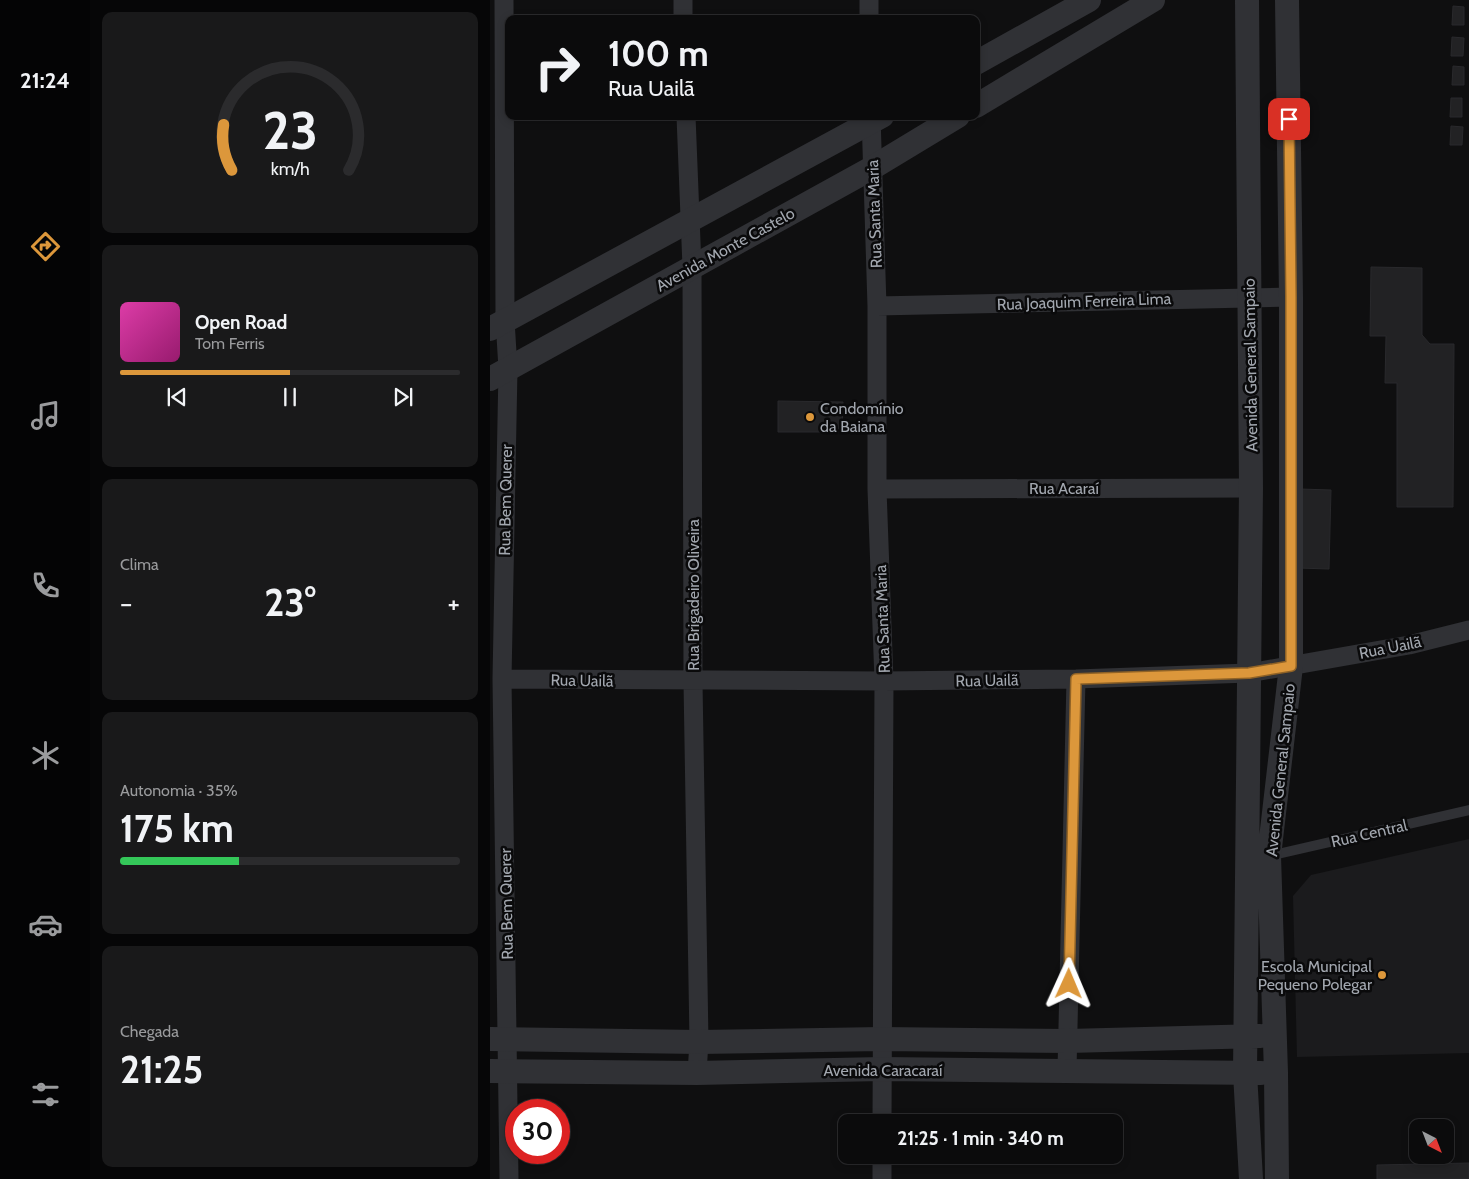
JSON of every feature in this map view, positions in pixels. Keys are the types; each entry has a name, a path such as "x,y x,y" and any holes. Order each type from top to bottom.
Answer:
{"street":[{"name":"Rua Bem Querer","path":"504,0 495,323 499,374 502,679 499,1072 509,1179"},
{"path":"683,0 684,15"},
{"path":"869,0 869,15"},
{"path":"980,61 1089,0"},
{"path":"980,104 1153,0"},
{"name":"Avenida General Sampaio","path":"1247,0 1251,488 1245,1072 1251,1179"},
{"name":"Avenida General Sampaio","path":"1277,1179 1276,1073 1269,856 1291,666 1291,297 1287,0"},
{"name":"Rua Brigadeiro Oliveira","path":"686,120 692,267 693,682 699,1042 697,1073"},
{"path":"495,323 871,120"},
{"name":"Rua Santa Maria","path":"875,120 872,168 878,306 878,489 884,682 882,1114"},
{"name":"Avenida Monte Castelo","path":"499,374 872,168 951,120"},
{"name":"Rua Joaquim Ferreira Lima","path":"878,306 1249,296 1291,297"},
{"name":"Rua Acaraí","path":"878,489 1251,488"},
{"name":"Rua Uailã","path":"502,679 884,682 1076,679 1249,673 1409,645 1469,630"},
{"path":"1067,1070 1076,679"},
{"name":"Avenida Caracaraí","path":"499,1039 699,1042 881,1039 1068,1041 1274,1036"},
{"name":"Avenida Caracaraí","path":"499,1072 697,1073 882,1069 1276,1073"},
{"path":"882,1164 882,1179"}],"lane":[{"name":"Rua Central","path":"1269,856 1469,810"}],"shaded area":[{"name":"Escola Municipal Pequeno Polegar","path":"1469,839 1469,1053 1297,1057 1293,896 1311,875"}],"building":[{"path":"1453,6 1464,7 1464,25 1452,25"},
{"path":"1452,37 1464,38 1463,56 1451,56"},
{"path":"1453,66 1464,67 1464,85 1452,85"},
{"path":"1451,98 1462,98 1462,117 1450,117"},
{"path":"1451,126 1463,127 1462,145 1450,145"},
{"path":"1371,267 1422,268 1422,335 1430,344 1454,344 1453,507 1397,507 1397,383 1385,383 1386,336 1370,336"},
{"name":"Condomínio da Baiana","path":"778,401 843,402 842,432 778,432"},
{"path":"1300,489 1331,490 1329,569 1298,568"},
{"path":"1469,1163 1469,1179 1377,1179 1377,1165"}],"place":[{"name":"Condomínio da Baiana","path":"810,417"},
{"name":"Escola Municipal Pequeno Polegar","path":"1382,975"}],"route":[{"path":"1069,984 1076,679 1249,673 1291,666 1289,119"}]}
